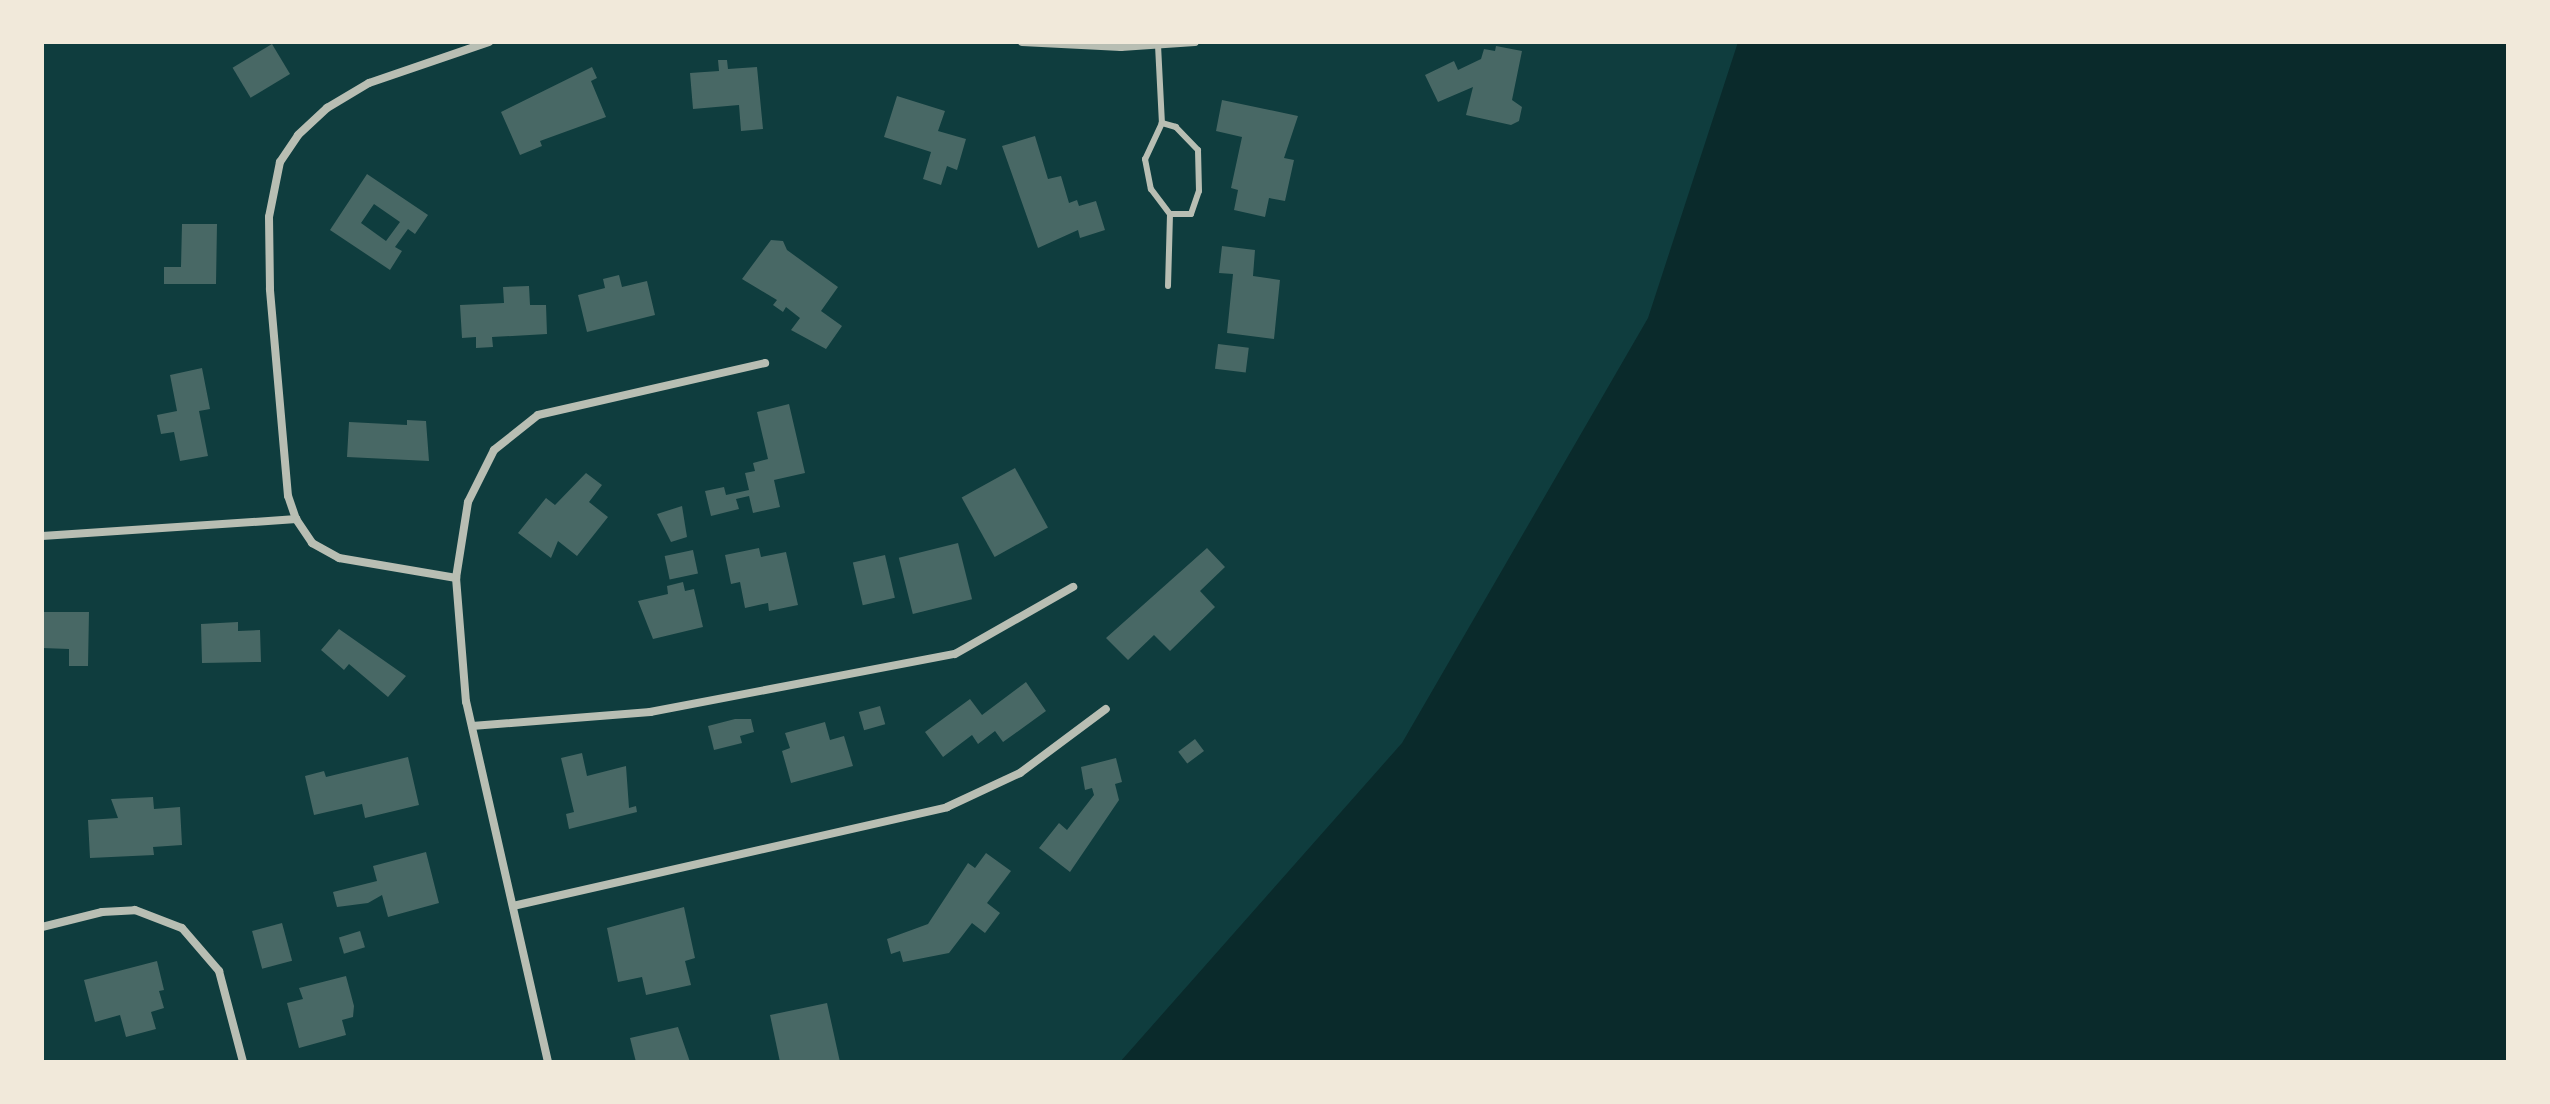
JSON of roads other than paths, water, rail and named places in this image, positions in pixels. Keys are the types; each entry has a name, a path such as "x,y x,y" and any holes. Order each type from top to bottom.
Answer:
{"street":[{"path":"456,578 339,558 312,543 296,519 288,496 270,289 269,217 280,162 298,135 327,108 369,83 489,42"},
{"path":"1022,42 1158,45 1195,42"},
{"path":"548,1062 472,726 456,625 456,578 468,502 494,450 519,426 538,415 765,363"},
{"path":"42,536 296,519"},
{"path":"472,726 650,712 955,654 1073,587"},
{"path":"513,906 947,807 1020,773 1106,709"},
{"path":"42,927 102,912 135,910 182,928 219,971 243,1062"}],"lane":[{"path":"1158,45 1162,123 1145,159 1151,189 1170,214 1168,286"},
{"path":"1162,123 1176,127 1198,150 1199,191 1191,214 1170,214"}],"water":[{"path":"1738,42 2508,42 2508,1062 1120,1062 1402,743 1648,318"}]}
